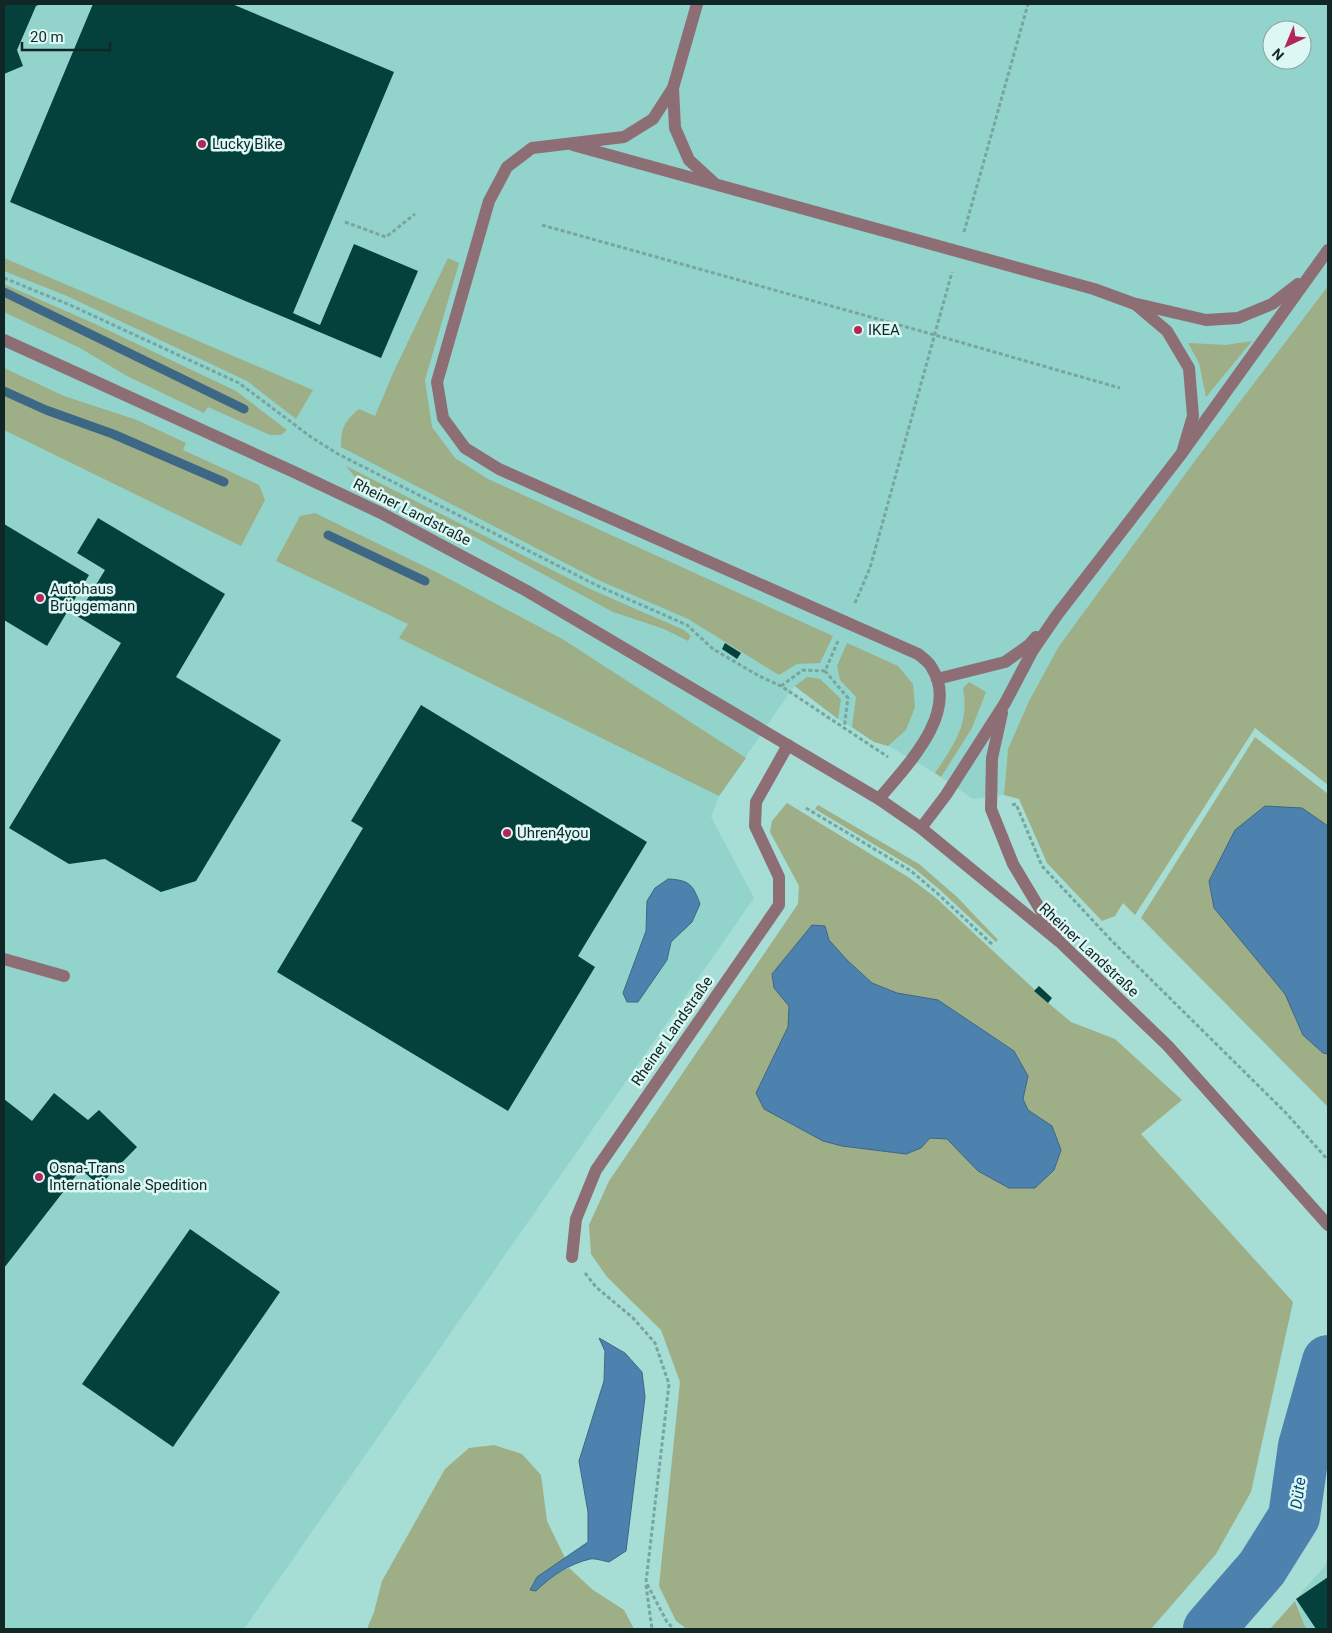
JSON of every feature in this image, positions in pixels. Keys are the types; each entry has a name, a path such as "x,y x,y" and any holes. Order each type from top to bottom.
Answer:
{"street":[{"path":"697,4 673,88 653,119 624,137 532,148 507,167 489,201 437,382 443,418 465,448 499,469 847,621 918,654 932,666 941,692 939,711 924,742 879,799"},
{"path":"673,88 675,128 689,160 715,184"},
{"path":"565,143 1094,289 1136,304 1206,320 1238,318 1272,304 1310,274"},
{"path":"921,828 946,795 1005,703 1033,650 1057,615 1182,454 1328,250"},
{"path":"1136,304 1167,331 1189,368 1193,416 1182,454"},
{"name":"Rheiner Landstraße","path":"4,340 381,513 527,592 879,799 921,828 1060,942 1168,1046 1328,1225"},
{"path":"937,679 1005,662 1029,645 1057,615"},
{"path":"1005,703 992,758 992,810 1013,864 1060,942"},
{"name":"Rheiner Landstraße","path":"572,1257 576,1220 596,1170 779,905 779,877 755,826 756,802 788,745"},
{"path":"4,959 64,976"}],"path":[{"path":"825,671 870,568 1028,4"},
{"path":"346,222 386,237 415,214"},
{"path":"542,225 936,334 1120,388"},
{"path":"4,278 70,305 239,383 311,438 338,454 596,586 687,625 713,649 759,676 781,686 904,768"},
{"path":"781,686 803,670 825,671 848,698 844,729"},
{"path":"992,810 1016,804 1042,866 1111,940 1286,1113 1328,1160"},
{"path":"806,808 911,871 937,892 993,945"},
{"path":"572,1257 596,1287 633,1318 655,1343 669,1384 646,1582 652,1629"},
{"path":"646,1582 667,1622 674,1629"}],"shaded area":[{"path":"4,4 1328,4 1328,286 1197,458 1059,646 1029,701 1008,749 1004,795 973,799 935,773 889,746 874,742 838,719 794,686 719,796 711,817 754,898 244,1629 4,1629"},
{"path":"1265,806 1302,808 1328,826 1328,1054 1323,1053 1303,1035 1285,994 1214,908 1209,881 1235,830"},
{"path":"668,879 686,882 690,885 700,904 692,922 671,942 667,960 638,1002 627,1002 623,993 646,931 647,901 655,888"},
{"path":"812,925 825,926 829,940 872,983 897,993 938,1000 1014,1051 1028,1076 1023,1099 1028,1110 1052,1126 1061,1150 1054,1170 1035,1188 1009,1188 978,1171 947,1139 930,1138 921,1148 906,1154 842,1146 823,1141 764,1109 756,1093 788,1027 789,1006 774,988 772,974"},
{"path":"599,1338 625,1353 642,1372 645,1397 626,1551 609,1562 597,1559 582,1561 554,1576 536,1591 530,1590 537,1577 588,1542 588,1512 579,1461 604,1381 605,1351"},
{"path":"1328,1558 1328,1629 1306,1629 1296,1599 1324,1567"}],"green space":[{"path":"4,258 313,390 296,419 247,381 67,296 4,271"},
{"path":"448,258 459,263 425,380 432,427 455,458 488,479 833,636 820,663 797,664 779,675 688,619 596,579 341,447 344,426 359,409 375,416 394,371"},
{"path":"4,284 93,323 236,391 287,430 281,435 270,435 208,407 204,413 127,376 80,348 4,312"},
{"path":"1328,286 1328,785 1255,728 1135,915 1123,903 1115,916 1102,921 1047,863 1019,799 1004,795 1008,749 1029,701 1059,646 1197,458"},
{"path":"1252,341 1206,397 1199,363 1188,343 1226,345"},
{"path":"4,368 64,396 137,420 186,443 183,450 259,485 265,500 241,546 4,430"},
{"path":"346,466 590,589 684,630 691,636 688,641 664,629 613,612 460,529 355,477"},
{"path":"315,513 440,574 564,640 746,758 719,796 399,638 408,624 276,561 300,516"},
{"path":"847,643 898,666 913,684 915,707 906,730 888,746 874,742 852,727 856,697 840,680 837,666"},
{"path":"807,677 820,679 841,699 838,719 795,686"},
{"path":"969,682 986,692 972,728 941,777 935,773 959,733 965,701 963,688"},
{"path":"1255,737 1328,794 1328,1107 1141,918"},
{"path":"787,803 908,877 935,897 1034,991 1071,1022 1115,1039 1182,1100 1141,1134 1293,1302 1251,1492 1216,1554 1151,1629 687,1629 676,1621 659,1586 680,1382 661,1330 607,1277 591,1254 589,1225 609,1181 798,904 799,886 770,832 772,821"},
{"path":"818,805 919,864 957,897 998,940 996,942 915,869 815,809"},
{"path":"494,1445 522,1454 541,1475 547,1521 565,1558 537,1577 536,1591 549,1577 569,1568 593,1590 624,1610 634,1629 367,1629 374,1612 382,1581 445,1469 469,1448"},
{"path":"1295,1601 1306,1629 1270,1629"}],"building":[{"path":"4,4 41,4 36,6 17,50 23,66 4,74"},
{"path":"93,4 232,4 394,72 293,313 320,325 354,244 418,271 381,358 10,202"},
{"path":"98,518 225,594 176,677 281,740 196,881 161,892 105,859 69,864 9,828 121,643 77,616 105,570 77,553"},
{"name":"Autohaus Brüggemann","path":"4,524 89,575 47,646 4,620"},
{"path":"725,643 741,653 737,659 722,649"},
{"path":"421,705 647,842 578,956 595,967 508,1111 277,972 363,828 351,821"},
{"path":"1039,986 1052,998 1048,1003 1034,991"},
{"name":"Osna-Trans Internationale Spedition","path":"54,1093 88,1120 99,1110 137,1147 99,1186 81,1169 4,1268 4,1099 32,1121"},
{"path":"190,1229 280,1292 173,1447 82,1384"},
{"path":"1328,1577 1328,1629 1316,1629 1296,1599"}],"waterway":[{"path":"4,292 244,409"},
{"path":"4,391 46,410 113,434 224,482"},
{"path":"328,535 425,581"},
{"name":"Düte","path":"1209,1629 1262,1568 1294,1517 1304,1446 1328,1361"}],"place":[{"name":"Lucky Bike","path":"202,144"},
{"name":"IKEA","path":"858,330"},
{"name":"Autohaus Brüggemann","path":"40,598"},
{"name":"Uhren4you","path":"507,833"},
{"name":"Osna-Trans Internationale Spedition","path":"39,1177"}]}
